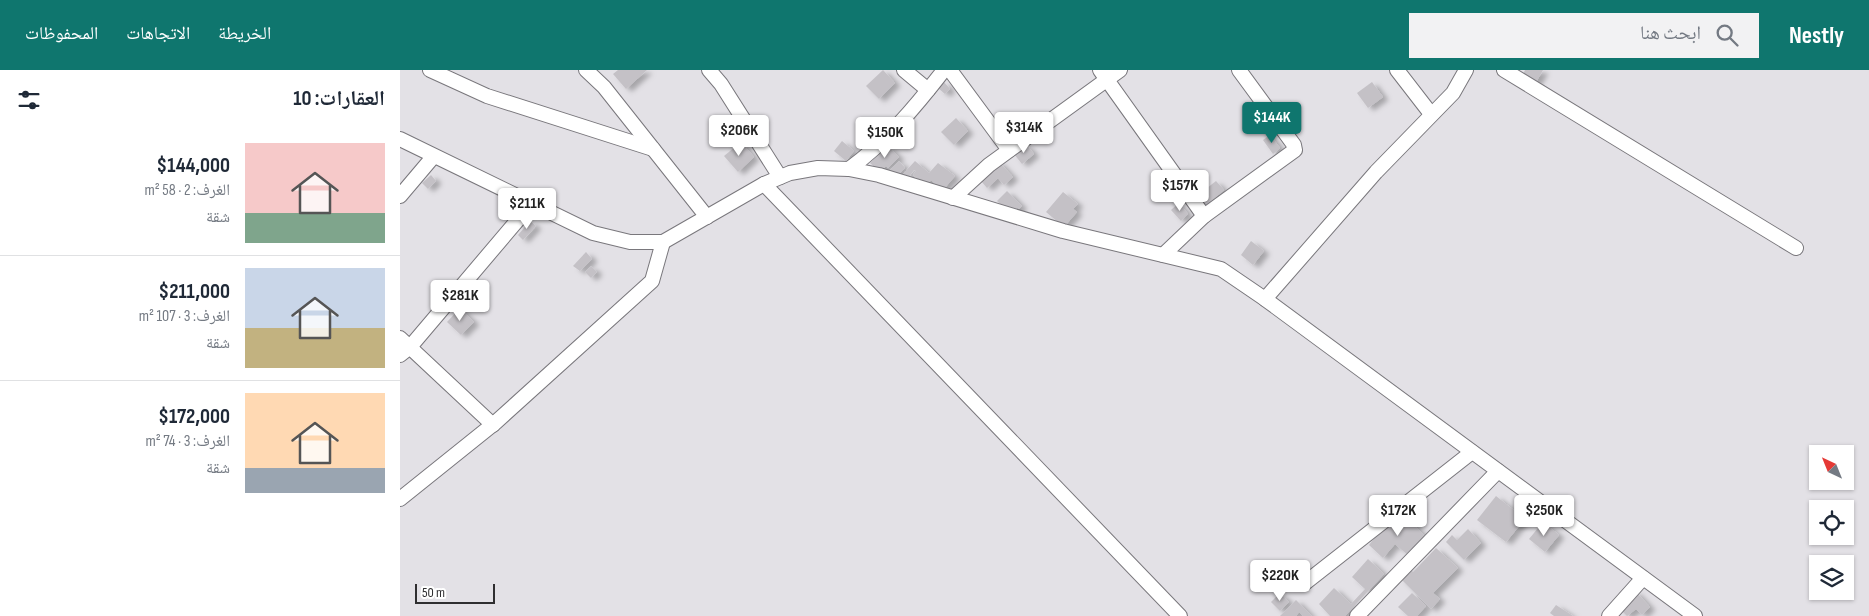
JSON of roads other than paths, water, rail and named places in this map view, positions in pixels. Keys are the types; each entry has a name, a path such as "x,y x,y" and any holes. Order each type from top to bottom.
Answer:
{"street":[{"path":"430,70 487,96 653,149"},
{"path":"586,70 604,87 707,217"},
{"path":"709,70 721,84 780,177"},
{"path":"904,70 928,90"},
{"path":"849,169 884,140 944,70"},
{"path":"950,70 1008,150"},
{"path":"953,198 979,172 1104,75 1120,70"},
{"path":"1163,255 1204,216 1295,150 1294,145 1239,70"},
{"path":"1397,70 1431,114"},
{"path":"1265,299 1452,93 1466,70"},
{"path":"1504,70 1796,248"},
{"path":"1104,75 1204,216"},
{"path":"400,139 433,157 533,202 593,233 630,242 663,242 764,184 780,177 818,168 849,169 880,175 1062,231 1222,269 1695,616"},
{"path":"400,196 433,157"},
{"path":"764,184 1180,616"},
{"path":"493,425 403,347 533,202"},
{"path":"400,499 493,425 652,281 663,242"},
{"path":"1305,583 1472,452"},
{"path":"1356,616 1498,471"},
{"path":"1609,616 1642,578"}]}
